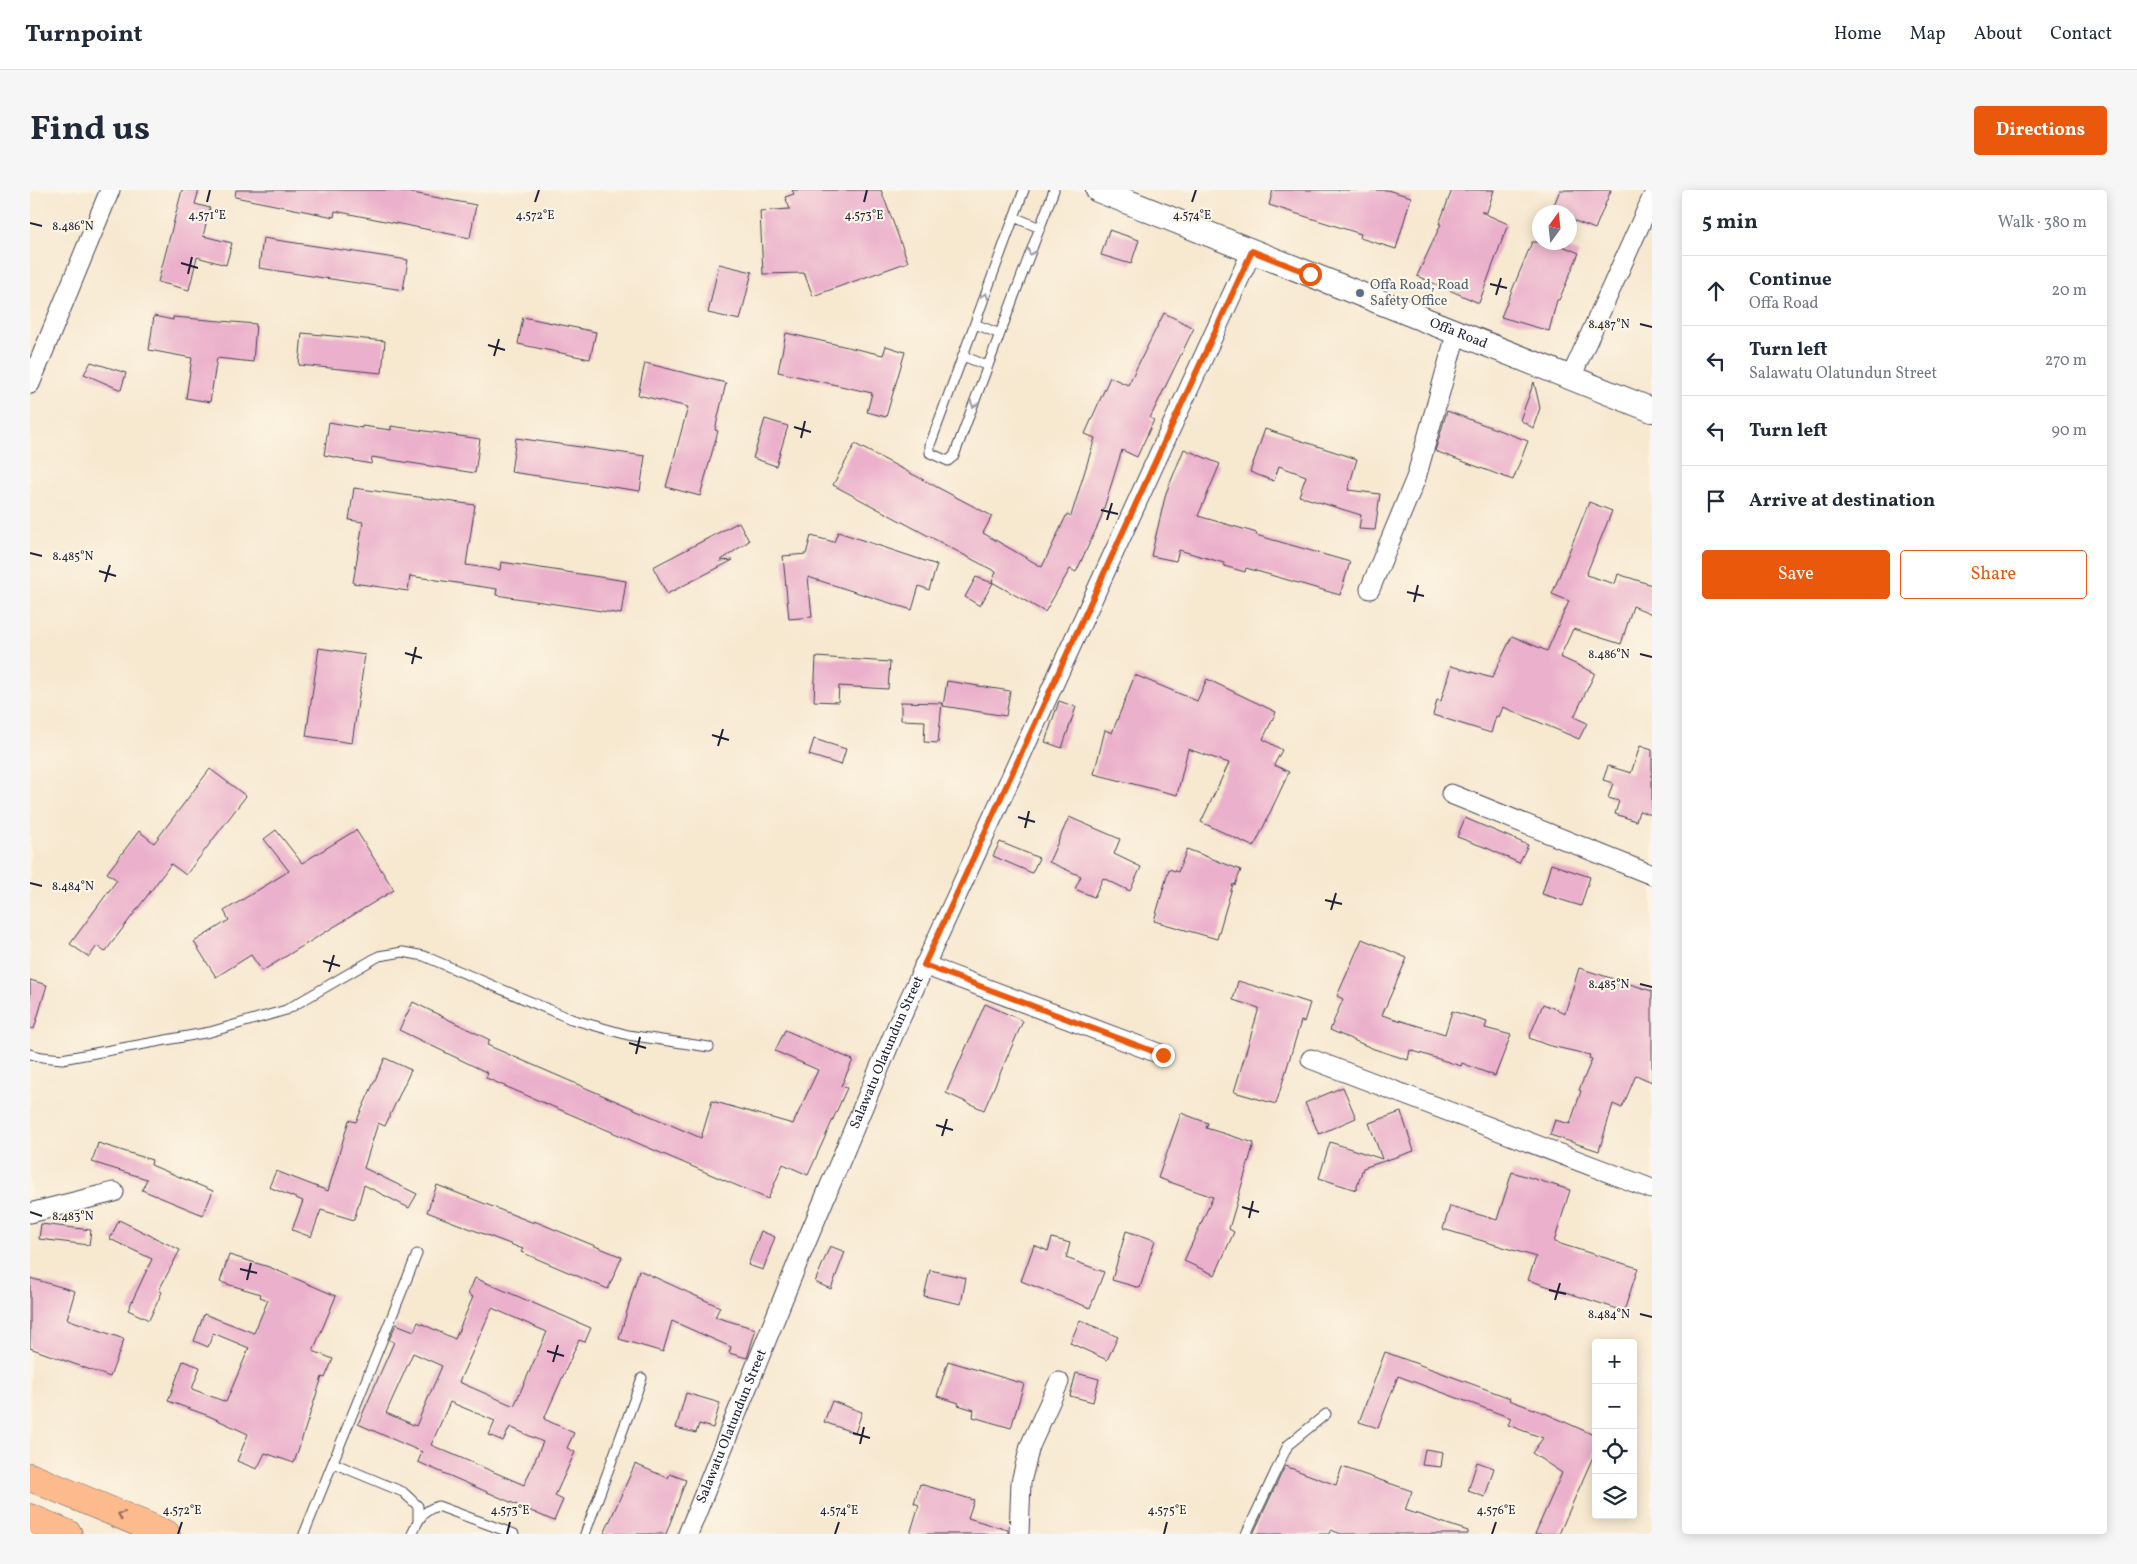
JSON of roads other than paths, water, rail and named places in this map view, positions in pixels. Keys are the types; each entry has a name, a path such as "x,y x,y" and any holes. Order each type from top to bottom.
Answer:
{"main road":[{"path":"30,1477 166,1534"},
{"path":"30,1518 68,1534"}],"street":[{"path":"30,384 110,190"},
{"name":"Offa Road","path":"1098,190 1652,410"},
{"path":"1571,377 1652,198"},
{"name":"Salawatu Olatundun Street","path":"688,1534 797,1264 924,965 1252,251"},
{"path":"1370,589 1416,478 1457,331"},
{"path":"1451,794 1652,875"},
{"path":"924,965 1163,1055"},
{"path":"1311,1059 1652,1189"},
{"path":"30,1213 114,1192"},
{"path":"1019,1534 1021,1482 1030,1446 1059,1382"}],"lane":[{"path":"1024,190 930,445 930,453 948,461 954,456 1054,190"},
{"path":"1014,217 1040,228"},
{"path":"975,324 1000,334"},
{"path":"963,356 988,366"},
{"path":"30,1054 62,1059 210,1032 286,1010 379,956 403,952 424,956 571,1019 628,1035 709,1047"},
{"path":"304,1534 417,1254"},
{"path":"585,1534 642,1378"},
{"path":"1246,1534 1288,1445 1326,1414"},
{"path":"333,1463 403,1492 418,1506 418,1520"},
{"path":"412,1534 418,1520 427,1509 438,1506 508,1533"}],"place":[{"name":"Offa Road, Road Safety Office","path":"1360,293"}]}
